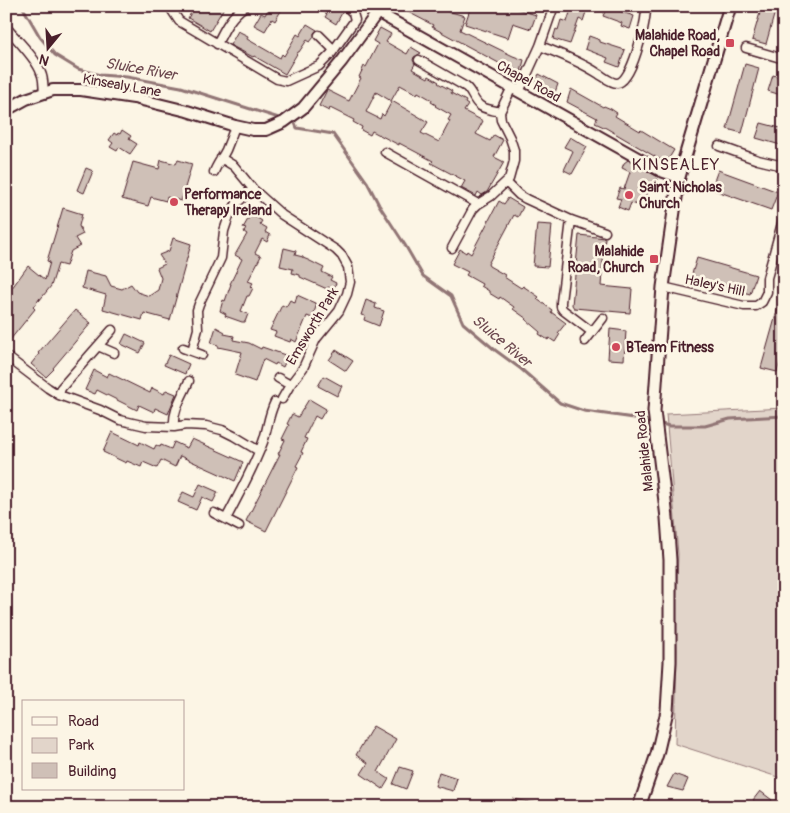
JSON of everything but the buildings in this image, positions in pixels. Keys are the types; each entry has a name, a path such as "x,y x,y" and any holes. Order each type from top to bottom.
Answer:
{"main road":[{"name":"Malahide Road","path":"639,807 657,754 667,711 670,662 670,560 654,410 663,287 679,178 730,6"}],"street":[{"path":"169,6 179,21 277,79 284,81 318,66 334,50 356,20 354,13 346,6"},
{"path":"216,44 229,21 245,6"},
{"name":"Chapel Road","path":"366,6 380,10 661,171 679,178"},
{"path":"452,248 473,209 491,196 509,179 514,161 514,150 501,120 500,112 516,89 540,46 554,6"},
{"path":"540,46 575,60 610,81 616,83 622,81 629,73 634,61 646,19 646,11 642,6"},
{"name":"Kinsealy Lane","path":"6,110 26,99 53,90 81,90 125,96 187,111 235,126 252,130 266,130 284,122 303,108 380,10"},
{"path":"6,27 41,71 44,93"},
{"path":"319,35 334,50"},
{"path":"746,48 784,59"},
{"path":"419,60 466,87 471,91 481,107 500,112"},
{"path":"214,172 230,142 235,126"},
{"path":"719,146 784,168"},
{"path":"385,152 478,204"},
{"name":"Emsworth Park","path":"221,158 234,166 253,189 287,219 336,250 348,267 350,282 342,306 316,340 302,368 270,412 263,442 256,460 226,519"},
{"path":"506,182 526,199 571,220 605,232"},
{"path":"192,351 198,330 198,304 221,258 226,225 237,203 253,189"},
{"name":"Haley's Hill","path":"663,287 744,306 756,306 762,302 767,292 767,278 784,216"},
{"path":"571,220 561,302 563,310 592,332"},
{"path":"585,341 603,318"},
{"path":"58,395 61,388 112,330"},
{"path":"98,346 114,353"},
{"path":"183,348 202,355"},
{"path":"6,356 58,395 100,410 120,420 146,426 206,426 222,430 259,451"},
{"path":"278,378 290,385"},
{"path":"174,427 173,420 189,381"},
{"path":"214,513 239,526"}],"green space":[{"path":"784,408 784,779 675,744 678,554 666,414"}],"waterway":[{"name":"Sluice River","path":"22,6 40,37 55,55 78,69 100,75 127,77 181,87 282,119"},
{"name":"Sluice River","path":"295,123 297,128 333,134 367,182 423,276 451,296 463,323 495,350 521,369 560,403 584,411 652,422"},
{"path":"658,423 669,426 705,426 730,419 784,416"}],"place":[{"name":"Malahide Road, Chapel Road","path":"730,43"},
{"name":"Saint Nicholas Church","path":"629,195"},
{"name":"Performance Therapy Ireland","path":"174,202"},
{"name":"Malahide Road, Church","path":"654,259"},
{"name":"BTeam Fitness","path":"616,347"}],"district":[{"name":"KINSEALEY","path":"676,164"}]}
